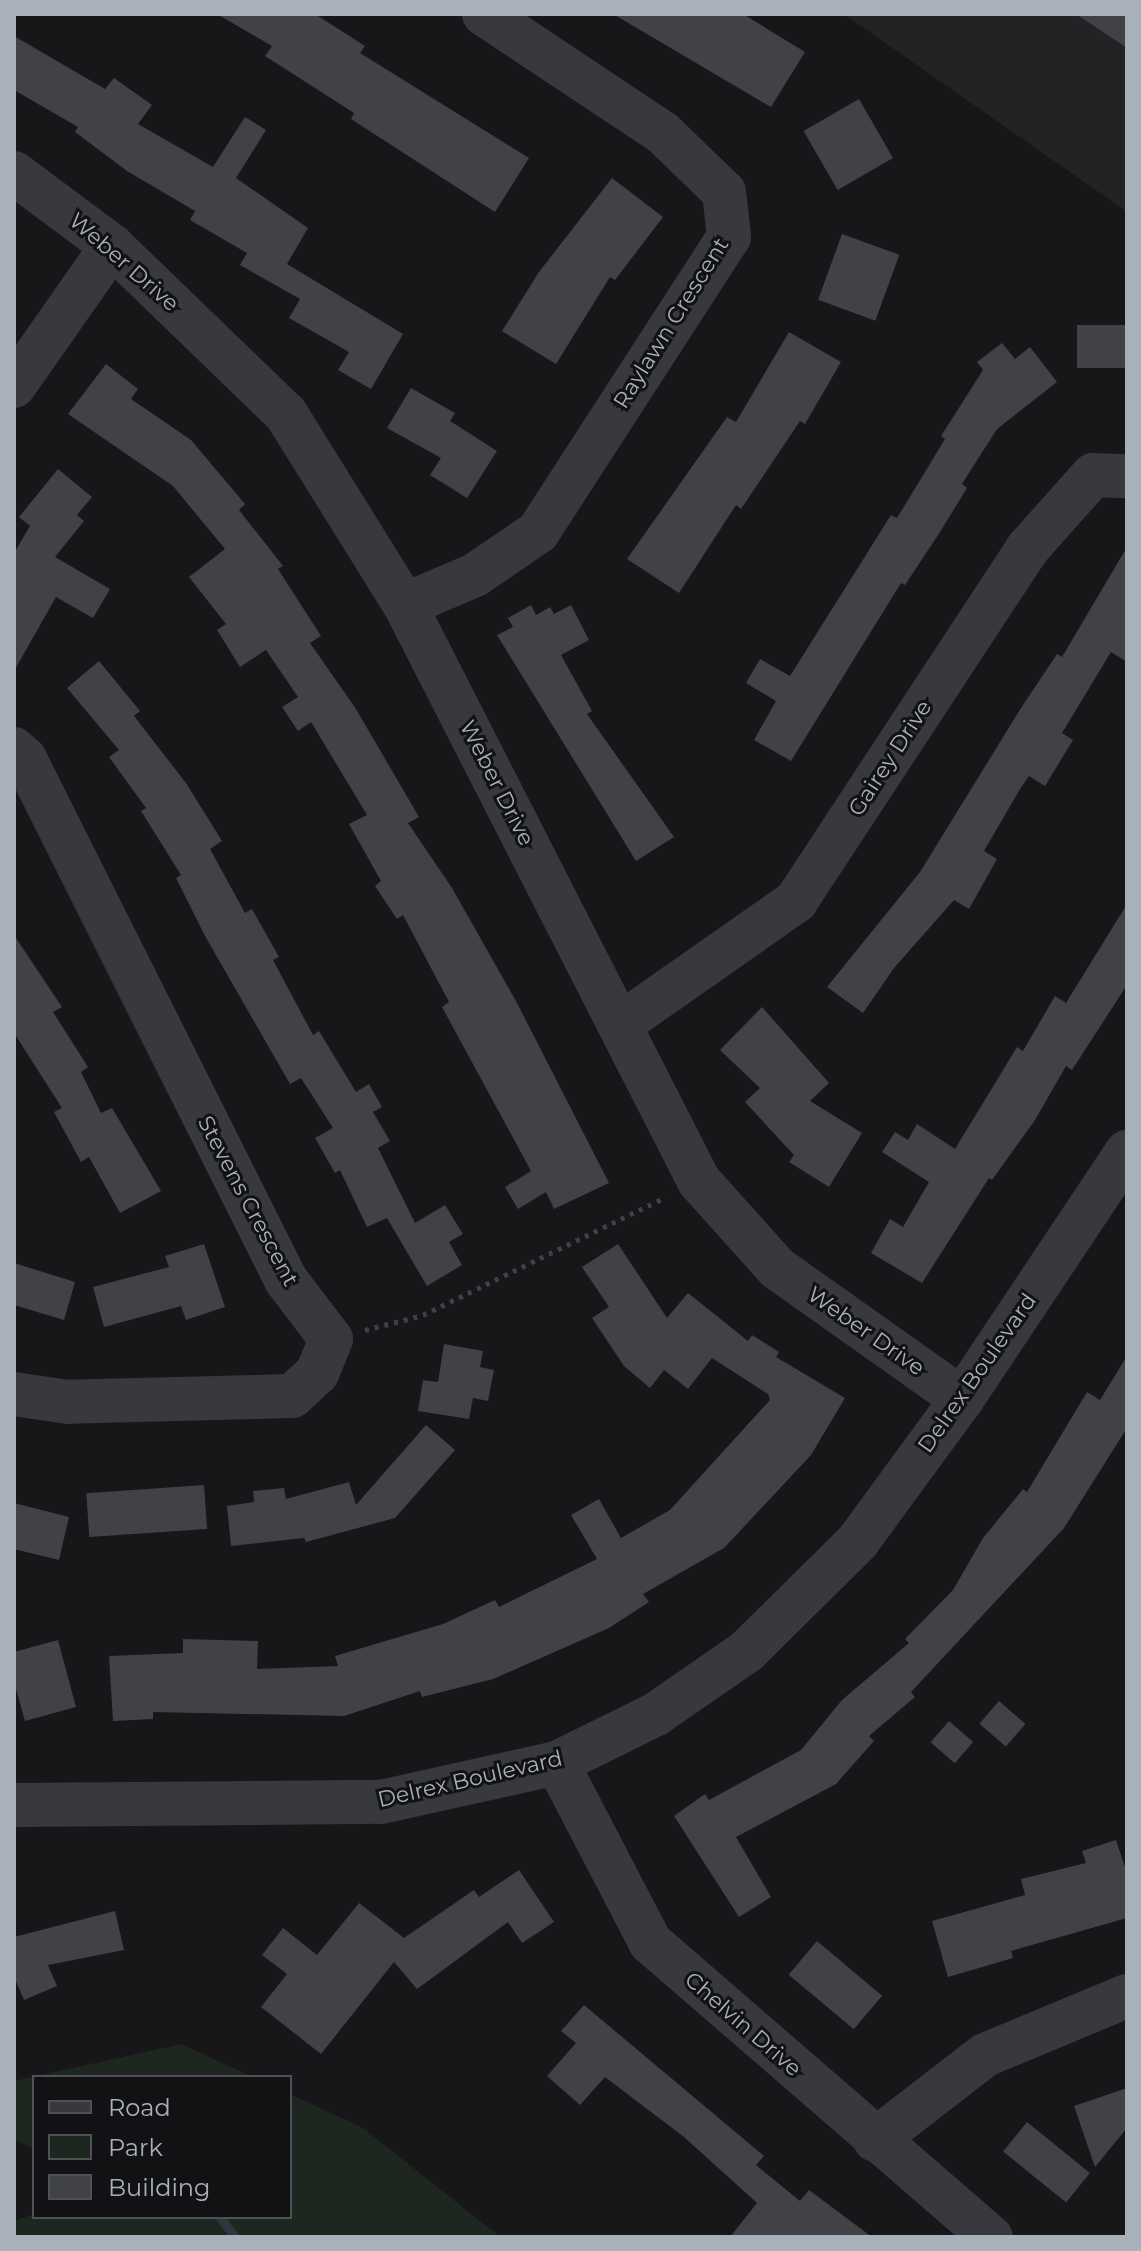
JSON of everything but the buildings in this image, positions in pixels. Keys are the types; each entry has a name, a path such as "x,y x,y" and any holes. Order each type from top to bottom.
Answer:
{"street":[{"name":"Raylawn Crescent","path":"405,605 475,575 538,532 729,237 724,192 663,133 484,14"},
{"name":"Weber Drive","path":"14,173 112,246 286,414 405,605 622,1023 699,1181 777,1268 962,1399"},
{"path":"14,386 112,246"},
{"name":"Gairey Drive","path":"622,1023 796,901 1027,549 1093,475 1127,476"},
{"name":"Stevens Crescent","path":"14,749 25,759 286,1280 331,1339"},
{"name":"Delrex Boulevard","path":"14,1805 381,1802 557,1763 656,1714 747,1651 858,1541 962,1399 1127,1152"},
{"path":"14,1394 68,1402 292,1396 317,1373 331,1339"},
{"name":"Chelvin Drive","path":"557,1763 650,1942 875,2140 991,2237"},
{"path":"875,2140 985,2055 1127,1996"}],"path":[{"path":"331,1339 423,1315 699,1181"}],"shaded area":[{"path":"844,14 1127,14 1127,212"}],"green space":[{"path":"181,2044 249,2075 41,2075"},
{"path":"32,2077 32,2148 14,2139 14,2081"},
{"path":"292,2095 363,2128 500,2237 14,2237 14,2221 32,2215 32,2219 292,2219"}],"waterway":[{"path":"222,2219 235,2237"}]}
